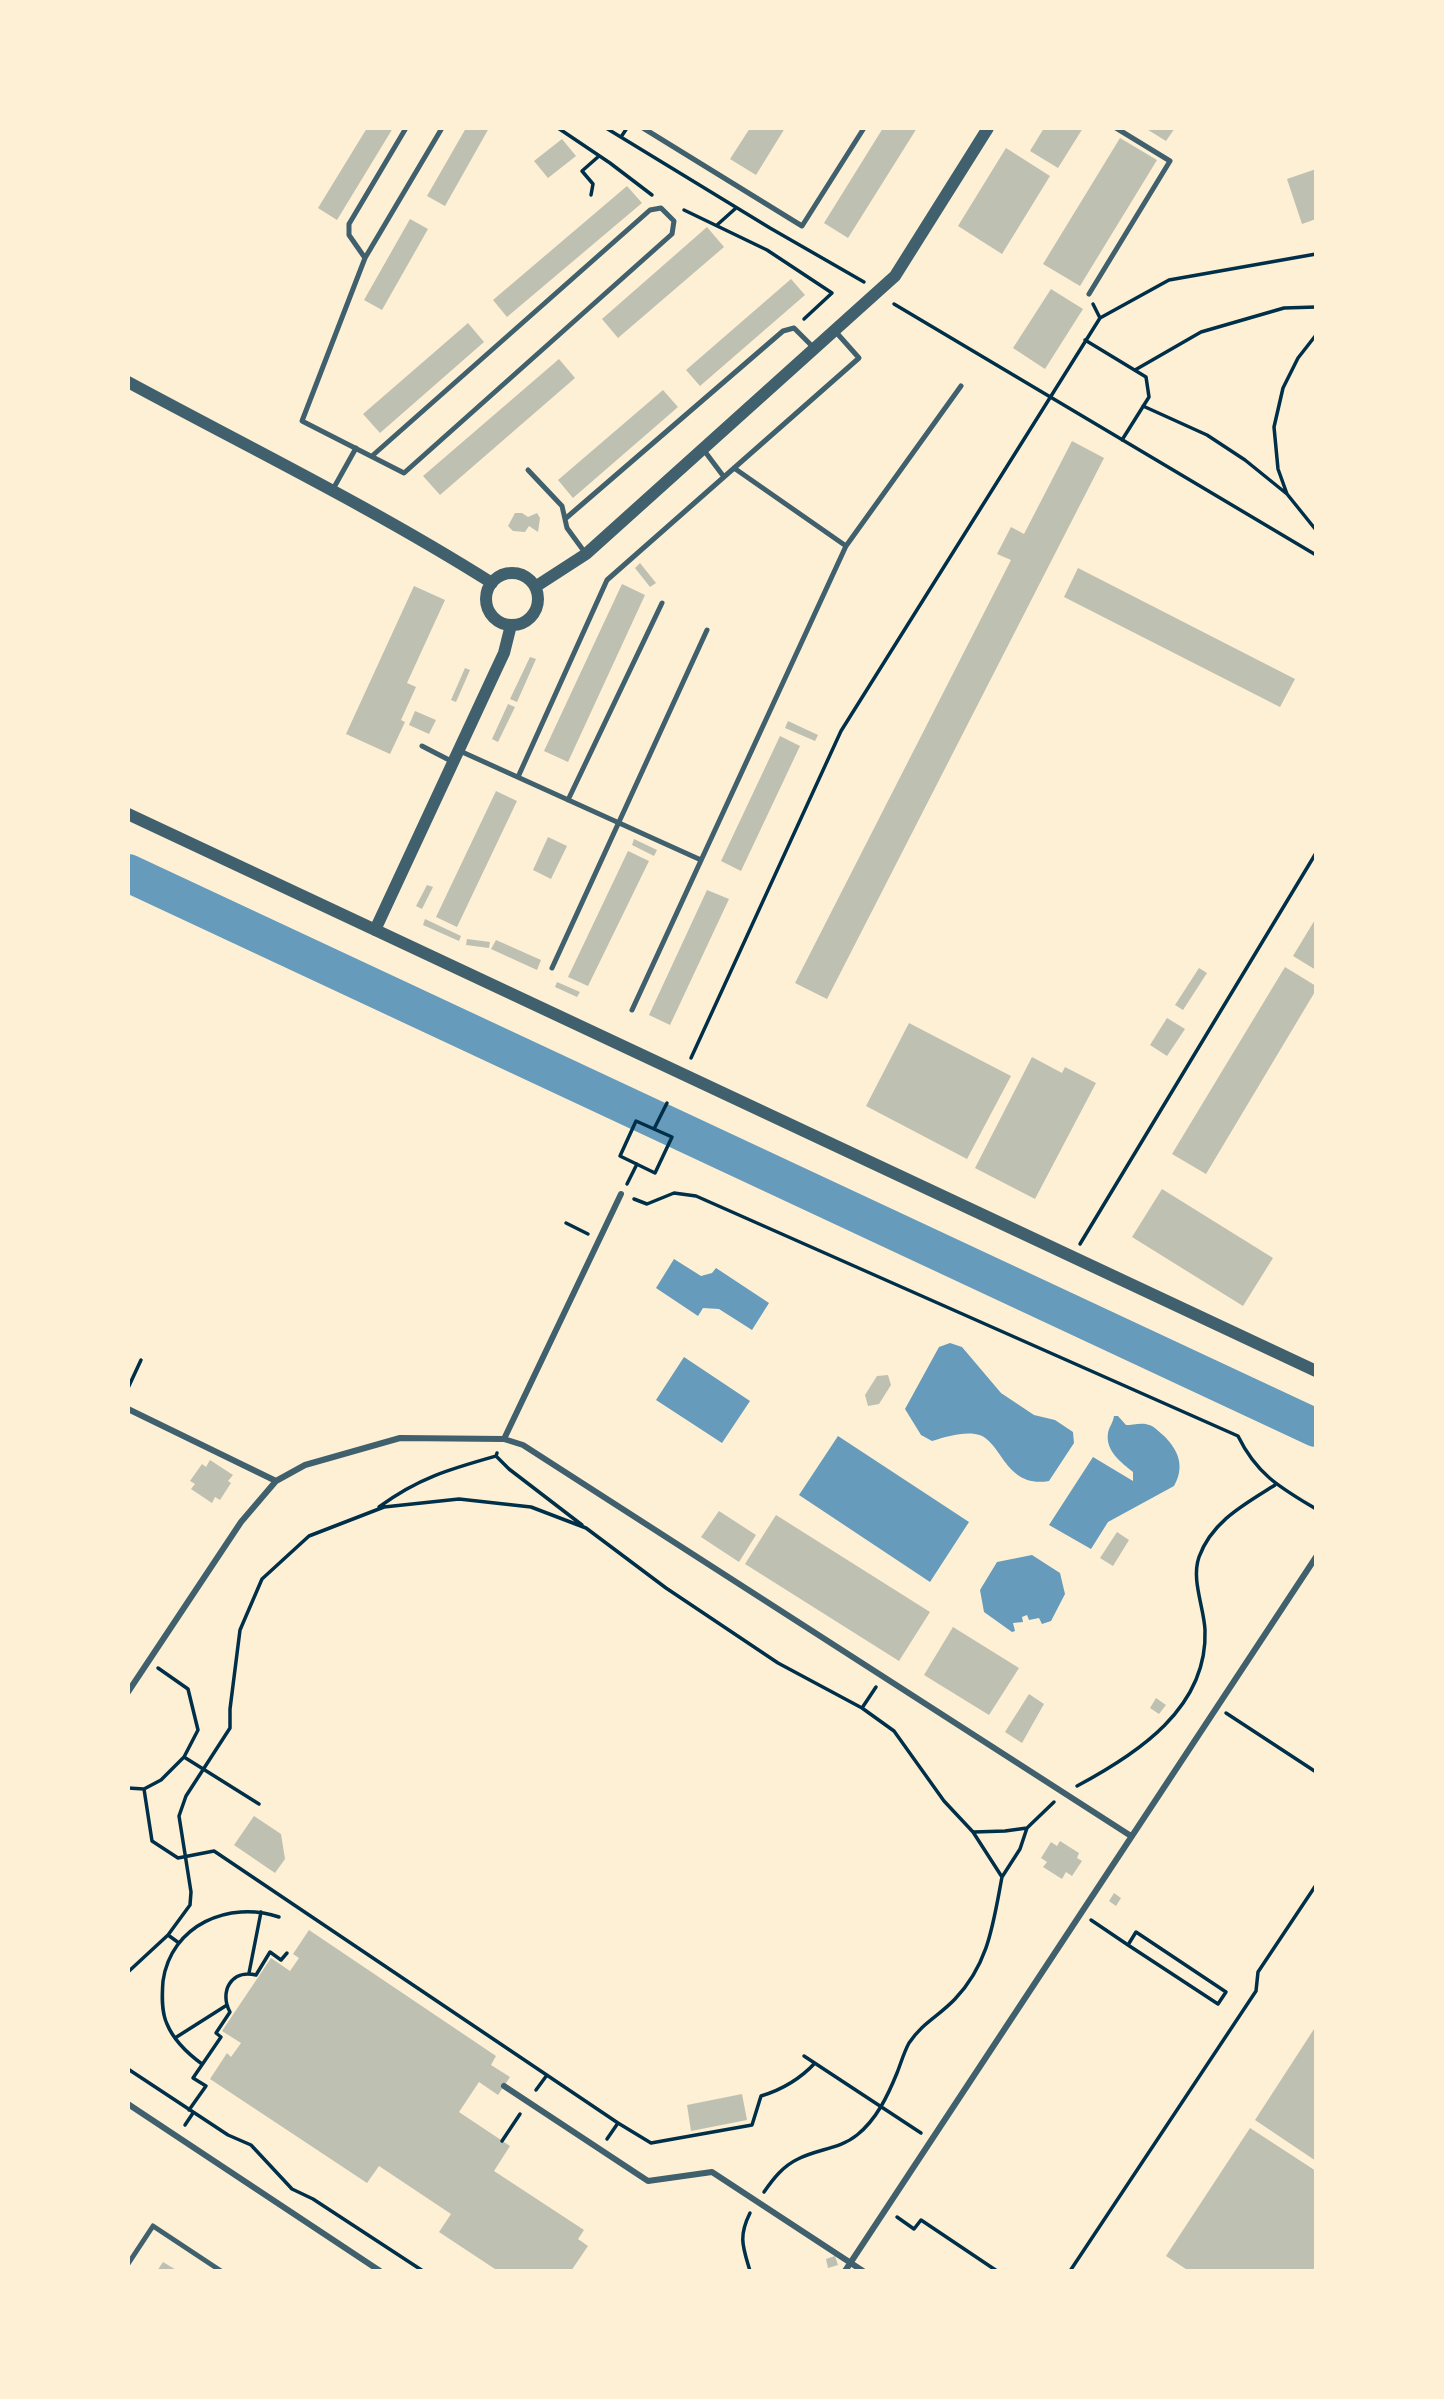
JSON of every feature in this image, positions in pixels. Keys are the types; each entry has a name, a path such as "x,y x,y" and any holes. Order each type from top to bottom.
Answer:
{"street":[{"path":"535,587 586,554 895,276 988,128"},
{"path":"128,382 332,491 492,583"},
{"path":"514,573 530,580 535,587 537,605 534,613 520,624 503,624 490,614 486,598 492,583 498,577 514,573"},
{"path":"375,930 504,653 511,625"},
{"path":"128,814 1316,1371"},
{"path":"504,1438 621,1194"},
{"path":"128,1409 276,1481"},
{"path":"128,1692 241,1522 276,1481 305,1465 400,1438 504,1438 523,1445 1130,1836"},
{"path":"845,2271 1316,1557"},
{"path":"504,2086 648,2181 712,2172 863,2271"},
{"path":"128,2105 380,2271"}],"lane":[{"path":"365,258 349,235 349,225 405,128"},
{"path":"372,456 650,210 661,208 674,221 672,234 404,473 302,421 365,258 442,128"},
{"path":"643,128 802,226 864,128"},
{"path":"1089,294 1170,161 1116,128"},
{"path":"565,519 783,331 794,328 815,349"},
{"path":"518,777 607,580 859,358 835,331"},
{"path":"632,1010 846,546 961,386"},
{"path":"332,491 356,448"},
{"path":"703,449 724,477"},
{"path":"734,467 846,546"},
{"path":"528,470 562,506 567,528 586,554"},
{"path":"568,800 662,603"},
{"path":"552,968 707,630"},
{"path":"422,746 518,777 701,860"},
{"path":"128,2264 153,2226 221,2271"}],"path":[{"path":"558,128 657,198 655,209"},
{"path":"606,128 864,282"},
{"path":"621,137 627,128"},
{"path":"591,195 593,184 582,171 599,156"},
{"path":"716,225 736,207"},
{"path":"678,208 767,250 832,293 794,328"},
{"path":"691,1058 841,731 1100,318 1169,280 1316,254"},
{"path":"894,304 1316,555"},
{"path":"1135,370 1201,332 1283,308 1316,307"},
{"path":"1287,494 1278,469 1274,427 1283,388 1298,358 1316,335"},
{"path":"1086,340 1146,376 1149,397 1122,440"},
{"path":"1143,406 1207,435 1245,460 1287,494 1316,530"},
{"path":"1072,1257 1316,853"},
{"path":"654,1129 667,1103"},
{"path":"636,1121 654,1129 672,1137 655,1173 620,1156 636,1121"},
{"path":"637,1164 621,1194 647,1204 674,1193 696,1196 1238,1436 1248,1457 1275,1484 1316,1509"},
{"path":"566,1223 599,1239"},
{"path":"128,1388 141,1360"},
{"path":"375,1511 401,1491 439,1472 496,1457 666,1588 778,1663 862,1708 894,1731 944,1801 973,1832 1002,1877"},
{"path":"750,2271 741,2242 744,2226 758,2201 781,2171 798,2159 840,2146 858,2134 887,2097 907,2046 923,2024 947,2007 969,1985 983,1959 1002,1877 1020,1849 1027,1828 1064,1792 1146,1745 1175,1714 1189,1694 1205,1652 1205,1629 1196,1573 1199,1558 1218,1525 1275,1484"},
{"path":"128,1972 168,1936 190,1905 191,1892 179,1816 186,1796 230,1728 229,1710 240,1630 262,1578 309,1536 384,1507 459,1499 531,1507 586,1528"},
{"path":"128,1788 144,1789 161,1780 184,1757 198,1730 188,1689 170,1676"},
{"path":"862,1708 883,1676"},
{"path":"1216,1706 1316,1772"},
{"path":"184,1757 259,1804"},
{"path":"144,1789 152,1841 178,1858 214,1851 651,2143 752,2125 761,2096 789,2083 807,2072 815,2063"},
{"path":"973,1832 1027,1828"},
{"path":"1070,2271 1256,1991 1258,1972 1316,1885"},
{"path":"202,2064 186,2052 165,2021 162,1994 165,1969 179,1943 193,1928 210,1918 248,1910 279,1917"},
{"path":"248,1973 261,1912"},
{"path":"1081,1913 1128,1945 1218,2004 1226,1992 1136,1932 1128,1945"},
{"path":"168,1936 179,1943"},
{"path":"189,2110 206,2086 193,2078 220,2037 216,2034 230,2012 225,1998 227,1989 234,1979 248,1973 256,1975 270,1952 281,1960 286,1952"},
{"path":"175,2038 227,2005"},
{"path":"804,2056 932,2140"},
{"path":"128,2069 228,2135 251,2145 292,2189 313,2199 423,2271"},
{"path":"502,2141 516,2120"},
{"path":"600,2149 618,2123"},
{"path":"886,2210 914,2229 921,2220 997,2271"}],"water":[{"path":"674,1259 701,1276 712,1273 716,1268 769,1303 752,1330 719,1309 703,1308 698,1316 656,1288"},
{"path":"950,1343 962,1347 1001,1393 1034,1415 1055,1420 1073,1432 1074,1443 1049,1481 1034,1481 1022,1477 1012,1470 984,1437 964,1434 932,1441 921,1435 905,1409 939,1347"},
{"path":"684,1357 750,1401 722,1443 656,1400"},
{"path":"1114,1416 1118,1416 1126,1425 1144,1424 1156,1429 1169,1441 1176,1453 1179,1472 1174,1486 1108,1522 1091,1549 1049,1525 1093,1457 1133,1481 1133,1472 1115,1456 1109,1445 1108,1433"},
{"path":"838,1436 969,1522 930,1582 799,1495"},
{"path":"1032,1555 1060,1573 1065,1594 1051,1621 1042,1624 1039,1618 1029,1620 1027,1615 1022,1617 1023,1622 1013,1623 1015,1631 1012,1632 984,1612 980,1590 997,1562"}],"building":[{"path":"367,128 393,128 337,220 318,208"},
{"path":"466,128 489,128 445,206 427,196"},
{"path":"750,128 785,128 756,175 730,159"},
{"path":"883,128 917,128 848,238 824,223"},
{"path":"1044,128 1083,128 1058,168 1030,151"},
{"path":"1145,128 1175,128 1166,141"},
{"path":"1120,138 1157,160 1080,286 1043,264"},
{"path":"562,139 576,156 548,178 534,161"},
{"path":"1006,148 1050,176 1002,254 958,226"},
{"path":"1316,169 1316,219 1302,224 1287,179"},
{"path":"627,186 642,203 507,317 493,300"},
{"path":"410,219 428,229 382,310 364,300"},
{"path":"707,227 724,247 618,338 602,319"},
{"path":"791,279 805,295 700,386 686,370"},
{"path":"1051,289 1083,309 1045,369 1013,348"},
{"path":"468,323 484,342 380,433 363,414"},
{"path":"559,359 575,378 440,495 423,476"},
{"path":"663,390 678,407 573,498 558,480"},
{"path":"1072,441 1104,458 827,999 795,983 1011,560 997,554 1011,527 1024,534"},
{"path":"515,513 528,517 537,513 540,518 538,532 529,526 525,532 513,531 508,526"},
{"path":"640,563 656,583 650,587 635,568"},
{"path":"1078,568 1295,679 1280,707 1064,597"},
{"path":"622,584 645,595 568,762 544,751"},
{"path":"414,586 445,600 407,683 416,687 401,720 405,722 390,754 346,734"},
{"path":"530,657 536,659 517,702 510,699"},
{"path":"465,668 470,670 456,702 451,700"},
{"path":"508,704 515,707 498,742 492,739"},
{"path":"415,711 436,720 429,734 409,725"},
{"path":"788,721 818,735 815,741 785,728"},
{"path":"780,736 800,746 741,871 721,861"},
{"path":"496,791 517,801 457,927 436,917"},
{"path":"548,837 567,846 551,879 533,870"},
{"path":"634,839 657,850 654,856 632,845"},
{"path":"628,851 649,861 588,986 568,977"},
{"path":"427,885 433,887 422,909 416,906"},
{"path":"707,890 729,899 670,1025 649,1015"},
{"path":"1316,918 1316,970 1293,956"},
{"path":"425,919 461,936 459,941 423,925"},
{"path":"467,939 490,942 489,948 466,945"},
{"path":"496,940 541,960 537,970 491,949"},
{"path":"1285,967 1316,986 1316,990 1206,1174 1172,1154"},
{"path":"1199,968 1207,973 1183,1010 1175,1005"},
{"path":"557,982 580,992 577,997 555,987"},
{"path":"1167,1018 1185,1029 1167,1056 1150,1045"},
{"path":"909,1023 1011,1076 967,1159 866,1106"},
{"path":"1032,1057 1062,1073 1065,1067 1096,1083 1035,1199 975,1168"},
{"path":"1162,1189 1273,1258 1243,1306 1132,1237"},
{"path":"888,1375 891,1385 879,1404 868,1406 865,1395 877,1376"},
{"path":"210,1460 233,1475 220,1500 215,1497 212,1503 191,1489 195,1484 190,1481 202,1464 206,1467"},
{"path":"719,1511 756,1535 739,1562 701,1537"},
{"path":"776,1515 930,1612 899,1661 745,1564"},
{"path":"1117,1532 1129,1540 1113,1566 1100,1558"},
{"path":"953,1627 1019,1668 989,1715 924,1675"},
{"path":"1029,1694 1044,1704 1022,1743 1005,1732"},
{"path":"1156,1698 1166,1705 1159,1714 1150,1708"},
{"path":"254,1816 281,1834 285,1859 275,1873 234,1845"},
{"path":"1060,1841 1079,1853 1077,1858 1082,1861 1072,1876 1066,1872 1062,1879 1043,1867 1047,1862 1041,1858 1051,1842 1057,1846"},
{"path":"1114,1893 1121,1898 1116,1906 1109,1901"},
{"path":"309,1930 496,2056 491,2065 510,2077 498,2095 479,2082 459,2112 510,2146 494,2171 584,2230 578,2239 588,2246 571,2271 498,2271 439,2232 451,2214 379,2166 367,2183 210,2079 227,2053 231,2057 241,2043 222,2031 271,1958 290,1971 299,1958 293,1954"},
{"path":"1316,2026 1316,2161 1255,2120"},
{"path":"742,2094 747,2120 691,2131 687,2105"},
{"path":"1250,2128 1316,2171 1316,2271 1189,2271 1166,2256"},
{"path":"835,2256 838,2265 828,2268 826,2259"},
{"path":"163,2262 178,2271 157,2271"}],"waterway":[{"path":"128,873 1316,1428"}]}
